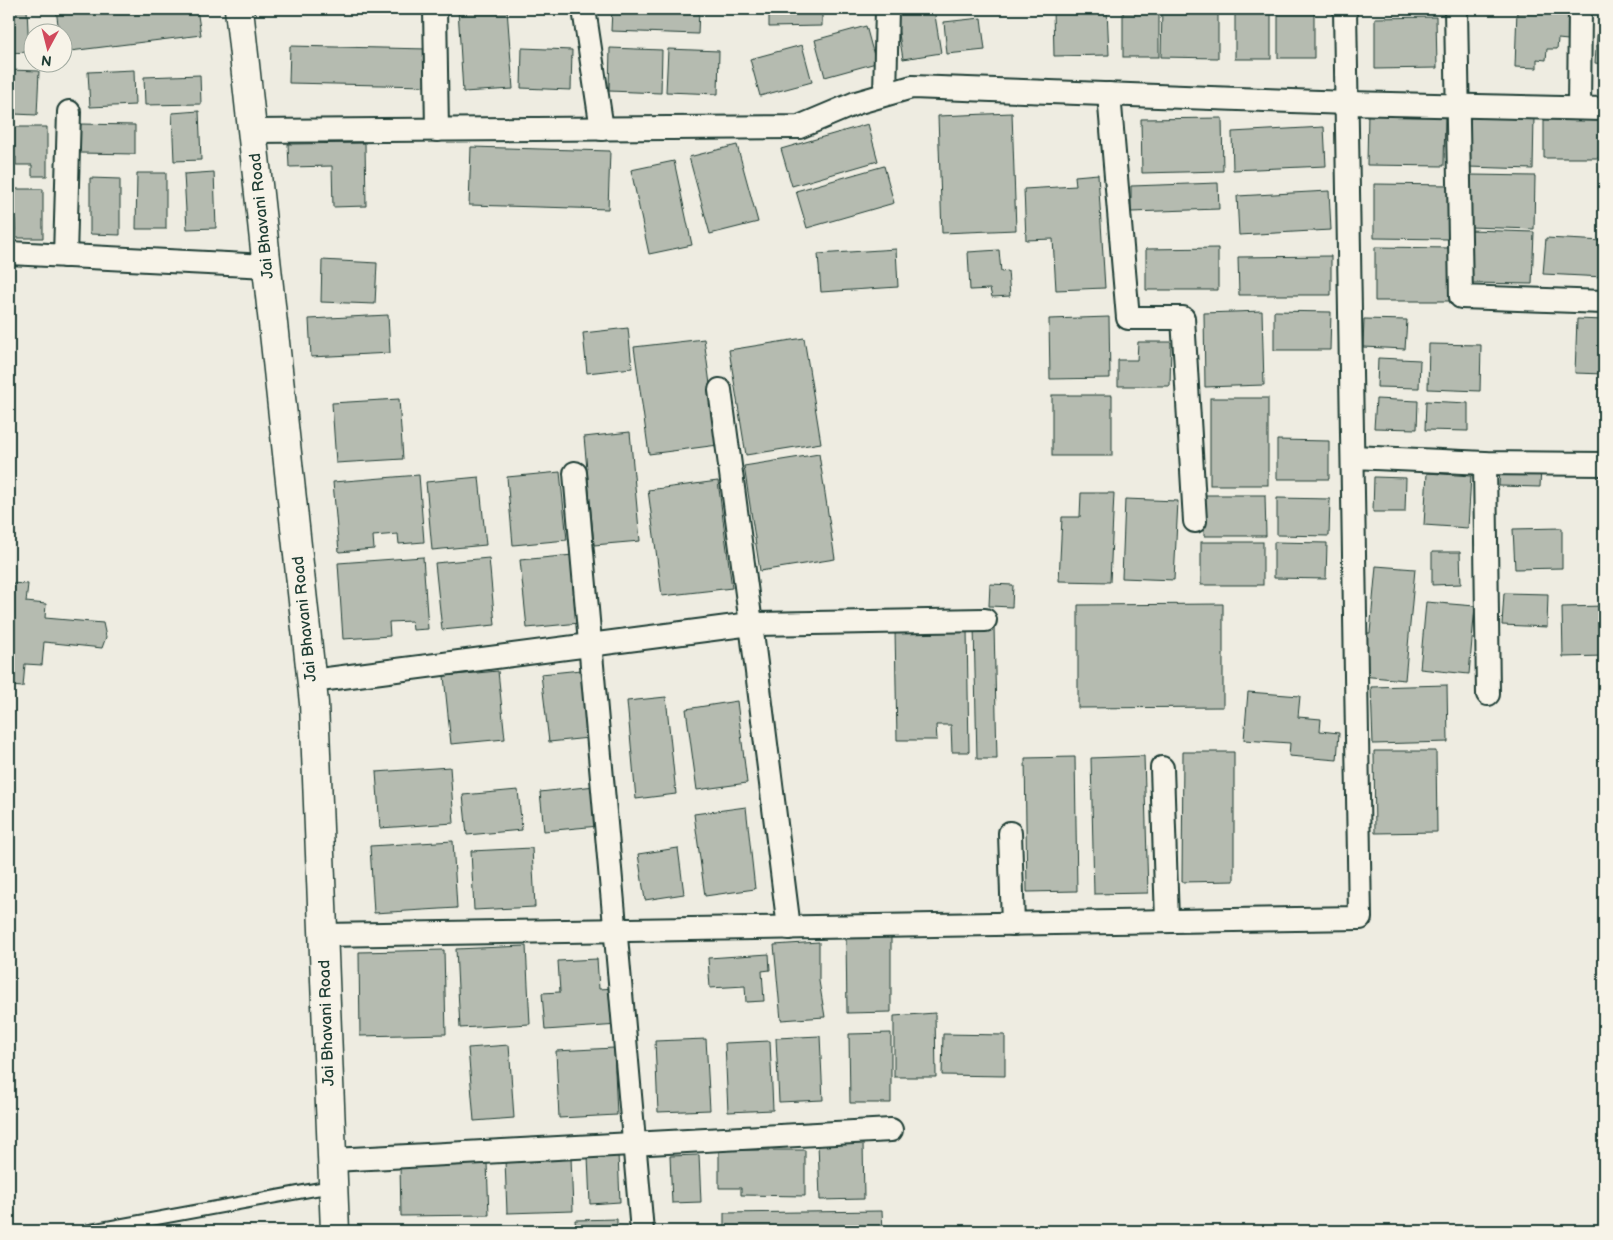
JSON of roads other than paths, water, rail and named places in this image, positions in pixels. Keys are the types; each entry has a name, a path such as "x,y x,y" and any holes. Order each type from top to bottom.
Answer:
{"street":[{"name":"Jai Bhavani Road","path":"239,9 312,681 335,1231"},
{"path":"435,9 437,130"},
{"path":"584,9 602,129"},
{"path":"885,94 887,9"},
{"path":"324,935 1360,918 1345,9"},
{"path":"1456,9 1461,296 1604,302"},
{"path":"1579,108 1580,9"},
{"path":"252,131 799,127 856,103 912,86 1347,103 1604,109"},
{"path":"1109,94 1128,318 1183,318 1196,521"},
{"path":"66,256 69,112"},
{"path":"9,253 267,266"},
{"path":"720,390 789,928"},
{"path":"1353,457 1604,464"},
{"path":"1485,462 1488,694"},
{"path":"575,473 642,1231"},
{"path":"312,681 751,624 986,620"},
{"path":"1162,768 1167,921"},
{"path":"1010,833 1013,924"},
{"path":"333,1173 634,1143 891,1130"}],"lane":[{"path":"88,1231 333,1173"}]}
